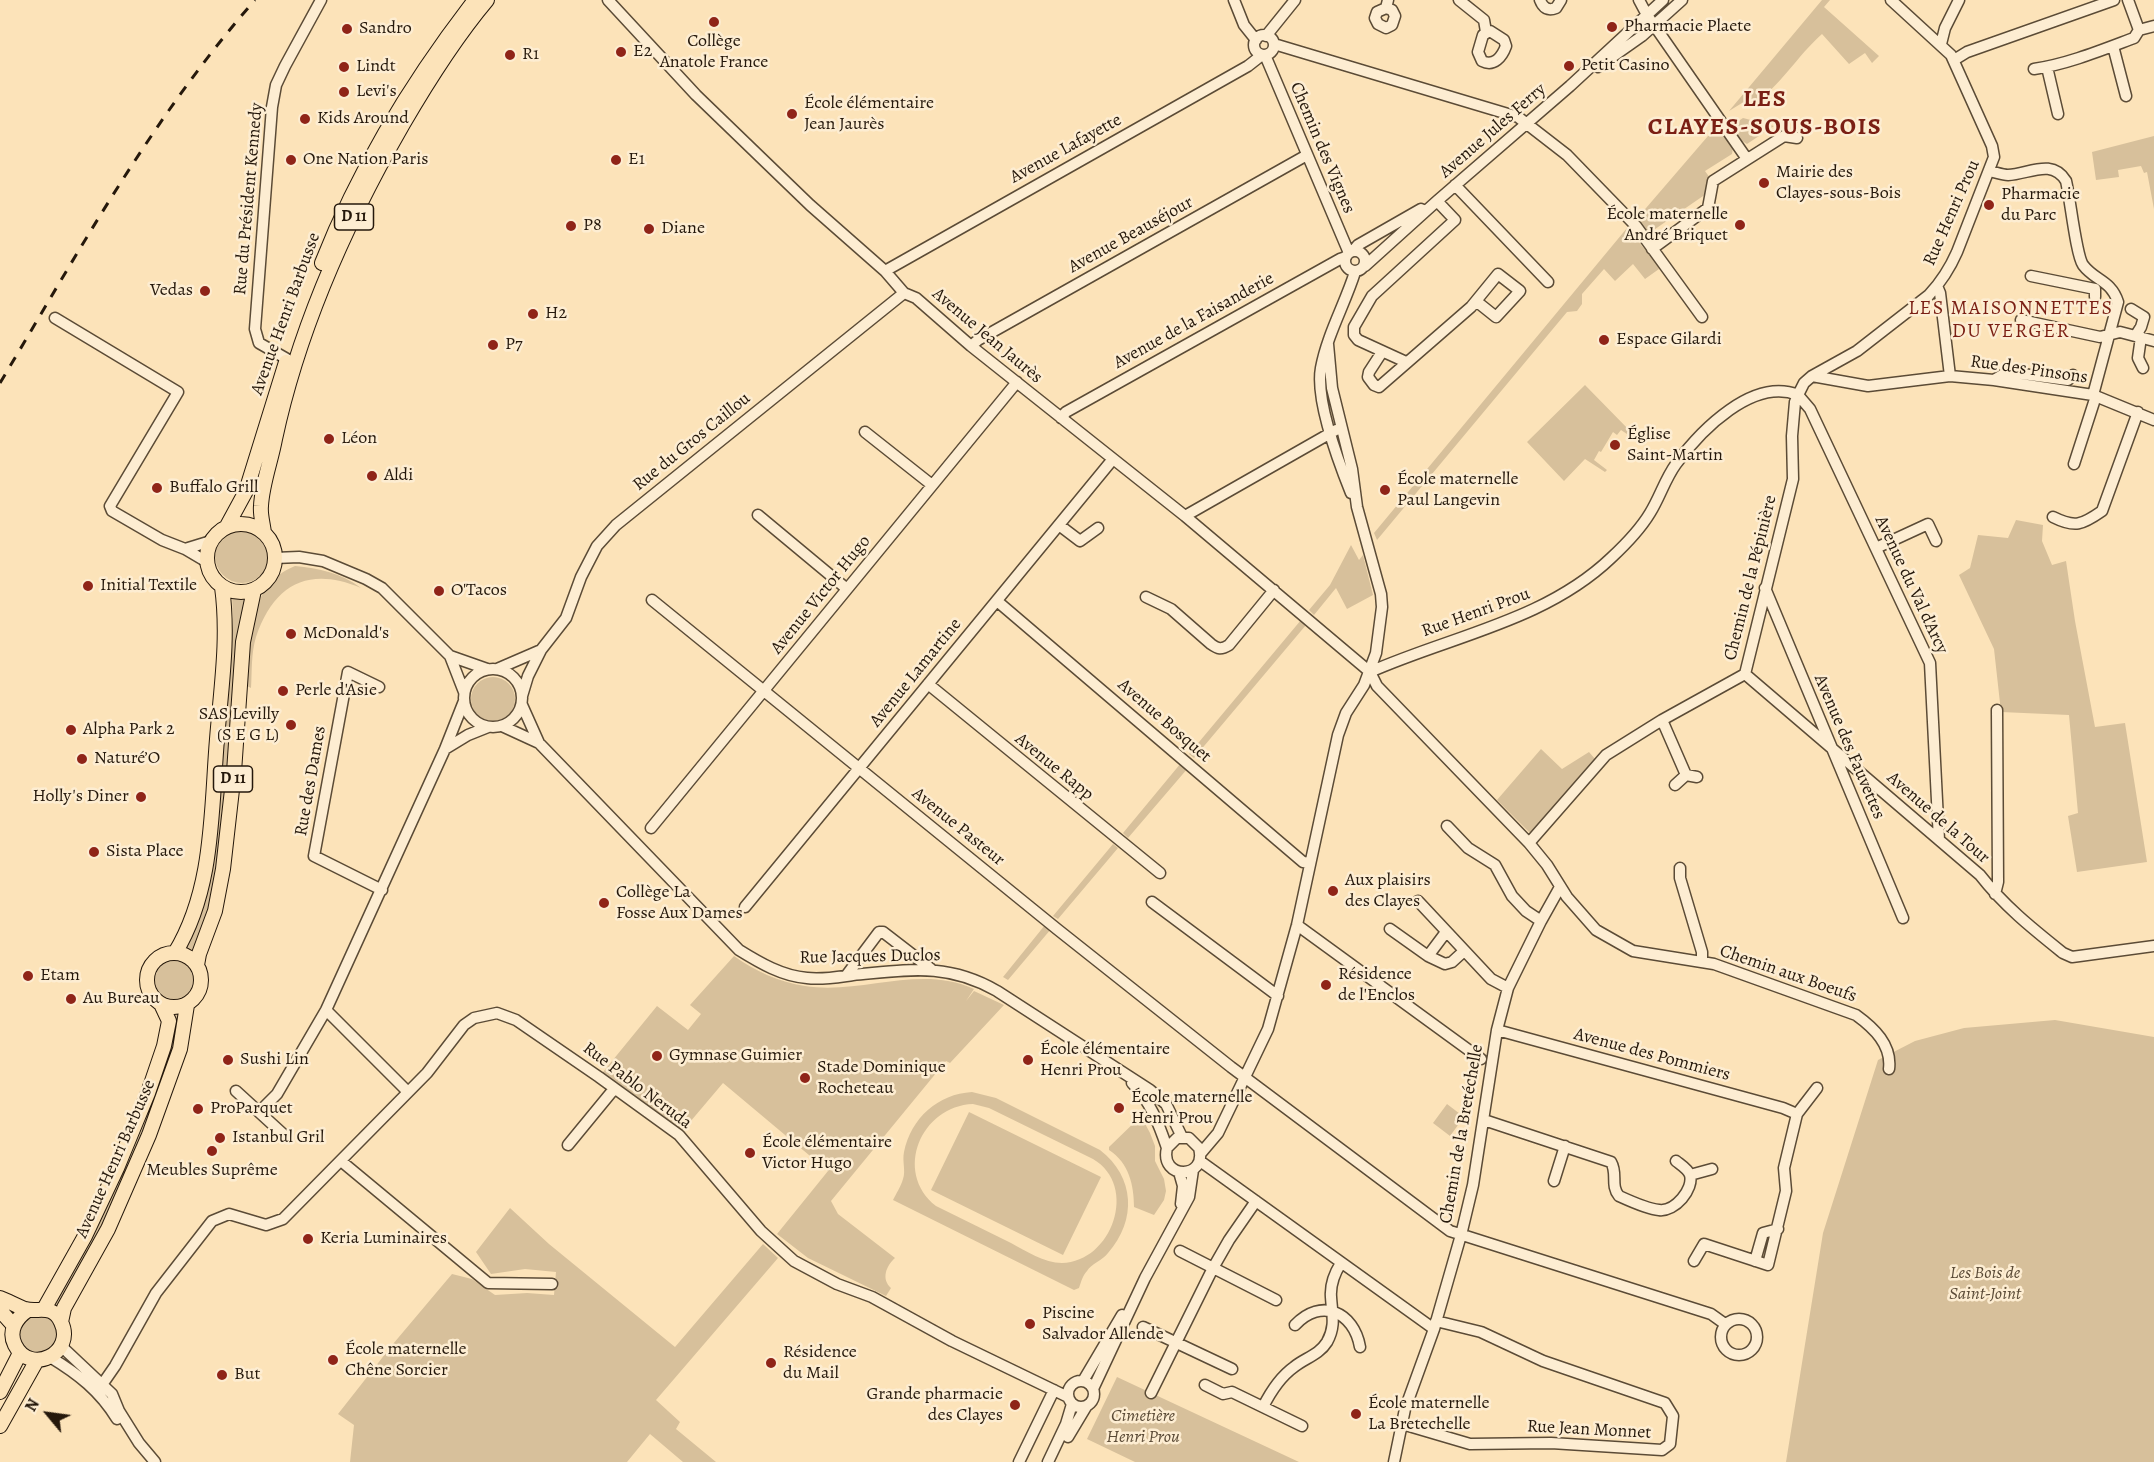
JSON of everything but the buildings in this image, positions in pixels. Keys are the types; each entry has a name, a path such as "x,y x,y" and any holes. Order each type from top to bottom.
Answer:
{"main road":[{"name":"Avenue Henri Barbusse","path":"227,526 246,491 287,358 329,245 379,145 418,79 475,0"},
{"name":"Avenue Henri Barbusse","path":"264,533 261,506 282,409 300,345 335,254 377,169 427,83 487,0"},
{"path":"247,524 264,533 274,549 275,558 269,578 254,590 242,592 222,587 209,572 207,562 207,551 218,532 227,526 247,524"},
{"name":"D 11","path":"175,953 188,931 197,907 210,838 225,633 222,587"},
{"name":"D 11","path":"197,965 215,911 223,869 234,772 243,642 254,590"},
{"path":"175,953 189,958 197,965 201,986 194,1000 187,1005 171,1008 162,1005 149,993 146,977 152,963 157,958 175,953"},
{"name":"Avenue Henri Barbusse","path":"44,1309 85,1236 117,1168 148,1093 164,1046 169,1021 162,1005"},
{"name":"Avenue Henri Barbusse","path":"61,1322 64,1308 108,1229 149,1135 180,1049 187,1005"},
{"path":"0,1298 28,1310 44,1309 51,1312 61,1322 64,1331 62,1346 44,1359 25,1379 0,1426"},
{"path":"0,1310 14,1326"},
{"path":"28,1310 22,1314 14,1326 13,1340 20,1353 44,1359"},
{"path":"0,1392 20,1353"}],"street":[{"name":"Rue du Président Kennedy","path":"287,358 259,343 255,329 269,128 276,85 321,0"},
{"name":"Avenue Jean Jaurès","path":"608,0 706,105 810,205 885,271 904,293 916,298 971,346 1185,516 1370,672 1377,686 1529,843"},
{"path":"1234,0 1244,25 1261,38 1271,39 1274,44 1518,117 1528,123 1567,155 1636,226 1702,317"},
{"path":"1274,44 1272,51 1263,55 1255,50 1261,38 1295,0"},
{"path":"1459,0 1484,20 1486,32"},
{"path":"1540,0 1543,6 1549,9 1556,8 1561,0"},
{"path":"1638,0 1746,159"},
{"name":"Avenue Jules Ferry","path":"1370,672 1379,642 1382,607 1357,507 1342,471 1336,431 1320,384 1321,368 1328,344 1360,269 1570,86 1664,0"},
{"name":"Avenue Jules Ferry","path":"1570,86 1629,46 1682,0"},
{"name":"Rue Henri Prou","path":"1370,672 1423,650 1515,619 1555,600 1583,581 1611,558 1650,513 1677,463 1719,416 1771,390 1787,391 1798,395 1804,383 1812,376 1857,351 1929,295 1937,286 1957,252 1994,157 1992,146 1954,60 1941,44 1891,0"},
{"path":"1941,44 1945,28 1959,0"},
{"path":"1954,60 1970,51 2114,0"},
{"path":"2128,0 2139,30"},
{"path":"1919,25 1945,28"},
{"path":"2034,69 2113,46 2134,38 2139,30 2154,26"},
{"path":"2113,46 2126,96"},
{"name":"Avenue Lafayette","path":"885,271 1248,66 1263,55"},
{"name":"Chemin des Vignes","path":"1263,55 1350,254"},
{"path":"2047,66 2058,114"},
{"path":"1653,249 1708,208 1713,181 1784,136 1797,138"},
{"name":"Avenue Beauséjour","path":"971,346 1307,155"},
{"path":"1989,171 2007,175 2050,168 2064,177 2080,258 2090,272 2115,290 2118,302 2074,464"},
{"path":"1455,186 1548,282"},
{"path":"1406,362 1358,340 1354,336 1354,327 1372,296 1455,220 1437,201"},
{"name":"Avenue Jules Ferry","path":"1350,254 1358,245 1437,201"},
{"path":"1350,254 1363,254 1366,260 1360,269 1347,268 1345,262 1350,254"},
{"name":"Avenue de la Faisanderie","path":"1061,418 1076,406 1350,254"},
{"path":"2031,276 2095,289 2095,297"},
{"name":"Rue des Pinsons","path":"1937,286 1940,293 1950,376 1994,380 2094,396 2154,420"},
{"name":"Rue du Gros Caillou","path":"522,701 528,676 541,650 566,618 581,577 597,546 616,525 904,293"},
{"path":"1382,352 1368,377 1374,385 1379,387 1476,301"},
{"path":"2131,309 2144,317 2138,336 2138,358 2143,368"},
{"path":"55,318 178,392 110,506 112,511 162,540 207,562"},
{"path":"2021,320 2100,337 2120,332 2154,341"},
{"path":"1994,380 2007,372 2068,380 2073,375"},
{"path":"1812,376 1868,386 1950,376"},
{"name":"Avenue Victor Hugo","path":"651,828 1017,382"},
{"name":"Avenue du Val d'Arcy","path":"1798,395 1810,409 1930,663 1939,840"},
{"name":"Chemin de la Pépinière","path":"1529,843 1606,755 1662,720 1745,674 1793,479 1792,436 1795,402 1798,395"},
{"path":"2054,517 2068,524 2079,524 2102,511 2138,412"},
{"path":"1185,516 1336,431"},
{"path":"864,432 932,486"},
{"name":"Avenue Lamartine","path":"746,908 1113,459"},
{"path":"758,515 847,589"},
{"path":"1876,548 1928,524 1936,541"},
{"path":"1059,525 1080,541 1098,528"},
{"path":"184,549 211,541"},
{"name":"Rue Jacques Duclos","path":"275,558 299,557 323,561 374,584 390,595 450,656 471,718 488,728"},
{"name":"Avenue des Fauvettes","path":"1765,588 1903,918"},
{"path":"1146,597 1171,609 1211,644 1223,649 1229,645 1274,590"},
{"name":"Avenue Pasteur","path":"652,600 1066,937 1246,1078 1450,1231 1711,1314 1725,1324"},
{"name":"Avenue Bosquet","path":"997,600 1303,862 1310,863"},
{"name":"Rue du Gros Caillou","path":"492,669 541,650"},
{"name":"Rue Jacques Duclos","path":"450,656 511,675 521,688 522,701 539,743"},
{"path":"259,1112 277,1094 326,1010 445,749 472,677 492,669"},
{"name":"Rue des Dames","path":"379,687 348,672 314,856 382,890"},
{"path":"1179,1172 1198,1161 1218,1133 1265,1037 1297,926 1338,735 1346,713 1370,672"},
{"name":"Avenue de la Tour","path":"1745,674 1980,875 1995,894 2020,918 2063,953 2072,957 2154,946"},
{"name":"Avenue Rapp","path":"928,684 1160,873"},
{"path":"445,749 468,735 502,726 515,718 522,701"},
{"path":"1995,894 1998,882 1997,710"},
{"path":"1662,720 1691,776 1675,785"},
{"name":"Rue Jacques Duclos","path":"502,726 539,743 739,950 779,972 807,978 931,969 973,979 990,987 1150,1090 1166,1104 1182,1137"},
{"path":"1447,826 1468,848 1495,865 1512,896 1541,921"},
{"name":"Chemin aux Boeufs","path":"1529,843 1567,897 1596,930 1633,951 1732,970 1856,1015 1874,1027 1880,1036 1890,1060 1889,1069"},
{"path":"1680,868 1680,878 1702,952 1702,963"},
{"name":"Chemin de la Bretéchelle","path":"1394,1462 1402,1424 1418,1370 1435,1325 1461,1235 1473,1185 1497,1030 1508,988 1560,887"},
{"path":"1418,901 1491,979 1508,988"},
{"path":"1152,902 1278,996"},
{"path":"1297,926 1481,1059"},
{"path":"1390,929 1428,956 1445,964 1452,962 1464,951"},
{"path":"846,976 879,932 883,932 931,969"},
{"path":"1428,956 1446,932"},
{"path":"326,1010 408,1092"},
{"name":"Rue Pablo Neruda","path":"113,1369 151,1302 212,1221 229,1214 266,1226 283,1219 427,1073 464,1025 474,1018 498,1013 516,1020 679,1135 761,1231 794,1261 837,1284 872,1297 952,1341 1070,1400"},
{"name":"Avenue des Pommiers","path":"1497,1030 1783,1108 1797,1114"},
{"name":"Rue Jacques Duclos","path":"1122,1073 1147,1101 1161,1129 1167,1148"},
{"path":"1694,1261 1704,1244 1768,1265 1786,1191 1784,1168 1797,1114 1817,1088"},
{"path":"568,1145 614,1089"},
{"path":"236,1090 283,1134"},
{"path":"1484,1120 1611,1162 1616,1168 1613,1183 1614,1190 1619,1196 1660,1211 1668,1209 1684,1196 1689,1185 1688,1170 1676,1161"},
{"path":"1180,1210 1183,1186 1179,1172 1169,1165 1167,1148 1173,1141 1182,1137 1193,1140 1218,1133"},
{"path":"1056,1462 1071,1431 1094,1397 1093,1389 1154,1261 1189,1197 1200,1148 1193,1140"},
{"path":"1554,1181 1564,1146"},
{"path":"341,1161 488,1284 552,1284"},
{"path":"1198,1161 1341,1263 1435,1325"},
{"path":"1690,1175 1712,1168"},
{"path":"1151,1393 1228,1240 1256,1202"},
{"path":"1179,1251 1276,1300"},
{"path":"1048,1462 1066,1424 1071,1385 1083,1381 1154,1261"},
{"path":"1263,1407 1276,1385 1286,1374 1319,1351 1326,1342 1332,1329 1334,1311 1331,1285 1334,1274 1341,1263"},
{"path":"1295,1325 1310,1313 1334,1311 1348,1319 1358,1334 1360,1347"},
{"name":"Rue Jean Monnet","path":"1402,1424 1470,1444 1551,1443 1662,1450 1670,1443 1673,1416 1665,1403 1543,1361 1481,1332 1435,1325"},
{"path":"1143,1327 1232,1369"},
{"path":"62,1346 102,1388 153,1461"},
{"path":"44,1359 102,1388 122,1427 139,1443"},
{"path":"85,1368 100,1373 113,1369 112,1382 102,1388"},
{"path":"1083,1381 1093,1389"},
{"name":"Rue Pablo Neruda","path":"1049,1388 1071,1385"},
{"path":"1204,1385 1223,1394 1232,1392 1302,1426"},
{"path":"1018,1462 1049,1388"},
{"path":"1070,1400 1078,1407 1086,1407"}],"green space":[{"path":"1822,0 1830,0 1824,7 1879,56 1872,63 1865,53 1849,64 1822,34 1762,98 1752,105 1742,103 1729,111"},
{"path":"1743,118 1774,126 1747,144 1739,139 1731,126"},
{"path":"1722,134 1733,148 1732,154 1705,171 1710,178 1706,194 1645,236 1634,222 1708,136"},
{"path":"2154,136 2154,209 2147,172 2144,173 2141,166 2118,170 2119,177 2096,180 2092,152"},
{"path":"1627,228 1659,269 1645,279 1633,264 1615,281 1604,269 1582,294 1582,304 1577,311 1567,312 1377,540 1374,533"},
{"path":"1585,385 1632,433 1630,436 1621,430 1617,435 1613,432 1601,452 1599,451 1594,460 1607,470 1605,472 1585,459 1564,481 1527,442"},
{"path":"2016,520 2043,525 2042,541 2052,565 2066,561 2095,727 2125,723 2147,862 2077,872 2068,816 2078,813 2069,715 2001,712 1994,649 1959,575 1970,568 1978,535 2008,538"},
{"path":"237,529 247,529 257,533 265,541 269,556 265,571 257,579 247,583 237,583 227,579 219,571 215,561 215,551 219,541 227,533"},
{"path":"1351,545 1359,560 1363,555 1373,595 1347,609 1336,588 1314,615 1309,610 1330,585"},
{"path":"295,566 330,572 361,588 325,579 296,584 283,592 264,619 254,643 251,688 247,686 254,616 268,586 279,575"},
{"path":"232,595 248,596 219,860 208,918 193,952 185,947 201,915 215,843 233,617"},
{"path":"1301,620 1306,625 1194,758 1189,754"},
{"path":"493,677 502,678 509,683 514,690 514,708 509,715 502,720 493,721 484,720 477,715 472,708 471,699 472,690 477,683 484,678"},
{"path":"1541,749 1562,769 1589,752 1595,759 1531,834 1497,800"},
{"path":"1181,763 1188,768 1128,838 1123,833"},
{"path":"1113,844 1118,848 1058,919 1053,916"},
{"path":"1045,925 1051,929 1008,980 1003,977"},
{"path":"734,956 768,975 805,986 847,987 912,979 933,979 954,982 974,989 966,1001 974,991 1004,1005 950,1063 946,1061 831,1201 838,1214 895,1258 889,1265 885,1277 891,1288 886,1296 808,1258 777,1234 828,1171 723,1083 679,1135 599,1077 657,1006 688,1030 701,1014 690,1005"},
{"path":"174,961 188,966 193,980 188,994 174,999 160,994 155,980 160,966"},
{"path":"182,1010 175,1052 153,1110 101,1231 61,1308 53,1304 99,1216 171,1011"},
{"name":"Les Bois de Saint-Joint","path":"2055,1020 2154,1037 2154,1462 1786,1462 1823,1233 1878,1060 1915,1041 1964,1028"},
{"path":"972,1092 996,1098 1100,1150 1112,1161 1120,1173 1126,1186 1128,1199 1124,1227 1108,1253 1091,1266 1079,1288 1074,1290 893,1200 903,1179 904,1152 913,1129 928,1110 937,1103","holes":["973,1104 989,1108 1093,1159 1107,1171 1115,1186 1117,1204 1114,1221 1106,1237 1094,1250 1080,1259 1062,1263 1042,1259 936,1206 923,1192 916,1176 915,1159 919,1143 927,1128 939,1116 955,1108"]},
{"path":"1447,1104 1464,1117 1450,1136 1433,1123"},
{"path":"969,1112 1101,1177 1063,1255 931,1190"},
{"path":"1141,1116 1155,1146 1155,1161 1164,1179 1166,1191 1164,1200 1154,1215 1134,1207 1133,1191 1126,1168 1109,1150 1109,1147"},
{"path":"510,1208 549,1244 675,1347 763,1244 778,1258 656,1400 680,1422 676,1429 716,1462 683,1462 650,1434 627,1462 350,1462 354,1425 338,1414 452,1274 472,1279 495,1295 527,1293 554,1295 556,1272 525,1269 491,1274 476,1252"},
{"path":"39,1315 53,1320 58,1334 53,1348 39,1353 25,1348 20,1334 25,1320"},
{"name":"Cimetière Henri Prou","path":"1117,1377 1299,1462 1135,1462 1087,1439"}],"railway":[{"path":"0,383 150,137 218,44 255,0"}],"place":[{"name":"Collège Anatole France","path":"714,22"},
{"name":"Pharmacie Plaete","path":"1612,27"},
{"name":"Sandro","path":"347,29"},
{"name":"E2","path":"621,52"},
{"name":"R1","path":"510,55"},
{"name":"Petit Casino","path":"1569,66"},
{"name":"Lindt","path":"344,67"},
{"name":"Levi's","path":"344,92"},
{"name":"École élémentaire Jean Jaurès","path":"792,114"},
{"name":"Kids Around","path":"305,119"},
{"name":"One Nation Paris","path":"291,160"},
{"name":"E1","path":"616,160"},
{"name":"Mairie des Clayes-sous-Bois","path":"1764,183"},
{"name":"Pharmacie du Parc","path":"1989,205"},
{"name":"École maternelle André Briquet","path":"1740,225"},
{"name":"P8","path":"571,226"},
{"name":"Diane","path":"649,229"},
{"name":"Vedas","path":"205,291"},
{"name":"H2","path":"533,314"},
{"name":"Espace Gilardi","path":"1604,340"},
{"name":"P7","path":"493,345"},
{"name":"Léon","path":"329,439"},
{"name":"Église Saint-Martin","path":"1615,445"},
{"name":"Aldi","path":"372,476"},
{"name":"Buffalo Grill","path":"157,488"},
{"name":"École maternelle Paul Langevin","path":"1385,490"},
{"name":"Initial Textile","path":"88,586"},
{"name":"O'Tacos","path":"439,591"},
{"name":"McDonald's","path":"291,634"},
{"name":"Perle d'Asie","path":"283,691"},
{"name":"SAS Levilly (S E G L)","path":"291,725"},
{"name":"Alpha Park 2","path":"71,730"},
{"name":"Naturé’O","path":"82,759"},
{"name":"Holly's Diner","path":"141,797"},
{"name":"Sista Place","path":"94,852"},
{"name":"Aux plaisirs des Clayes","path":"1333,891"},
{"name":"Collège La Fosse Aux Dames","path":"604,903"},
{"name":"Etam","path":"28,976"},
{"name":"Résidence de l'Enclos","path":"1326,985"},
{"name":"Au Bureau","path":"71,999"},
{"name":"Gymnase Guimier","path":"657,1056"},
{"name":"Sushi Lin","path":"228,1060"},
{"name":"École élémentaire Henri Prou","path":"1028,1060"},
{"name":"Stade Dominique Rocheteau","path":"805,1078"},
{"name":"École maternelle Henri Prou","path":"1119,1108"},
{"name":"ProParquet","path":"198,1109"},
{"name":"Istanbul Gril","path":"220,1138"},
{"name":"Meubles Suprême","path":"212,1151"},
{"name":"École élémentaire Victor Hugo","path":"750,1153"},
{"name":"Keria Luminaires","path":"308,1239"},
{"name":"Piscine Salvador Allende","path":"1030,1324"},
{"name":"École maternelle Chêne Sorcier","path":"333,1360"},
{"name":"Résidence du Mail","path":"771,1363"},
{"name":"But","path":"222,1375"},
{"name":"Grande pharmacie des Clayes","path":"1015,1405"},
{"name":"École maternelle La Bretechelle","path":"1356,1414"}],"district":[{"name":"LES CLAYES-SOUS-BOIS","path":"1765,114"},
{"name":"LES MAISONNETTES DU VERGER","path":"2011,320"}]}
